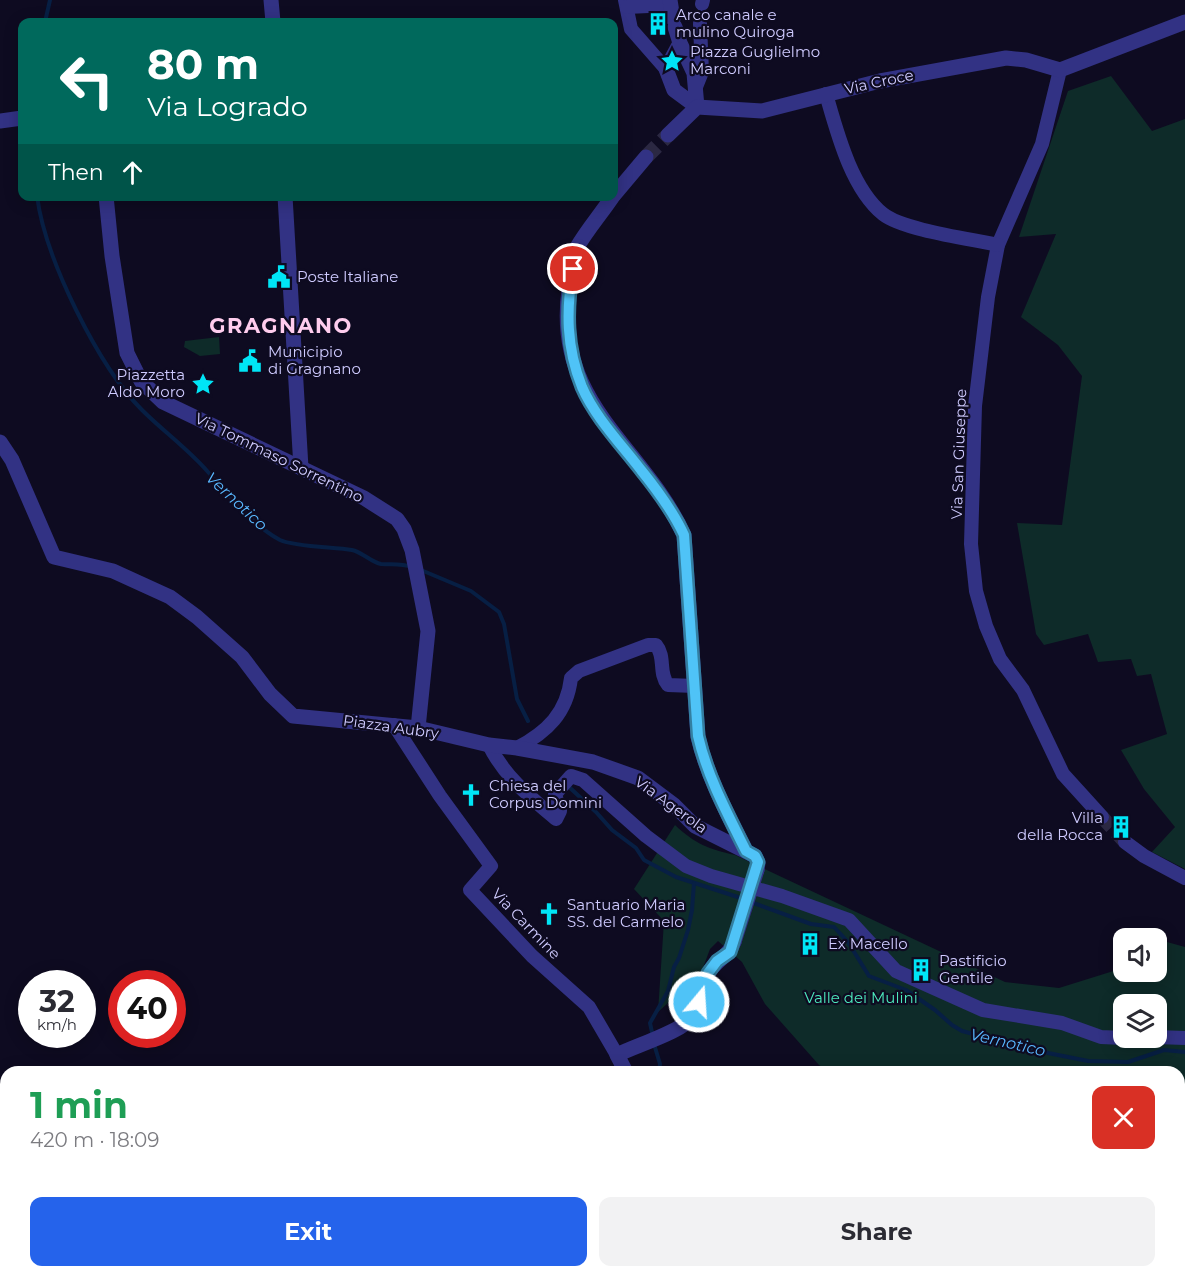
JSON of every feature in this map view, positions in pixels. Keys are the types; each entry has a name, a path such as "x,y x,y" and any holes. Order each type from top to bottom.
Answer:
{"street":[{"path":"271,0 273,18"},
{"path":"668,135 697,107 694,73 680,44 672,13 626,4 631,29 666,69 674,90 697,107"},
{"path":"1060,70 1185,22"},
{"path":"696,87 702,72 699,24"},
{"path":"666,69 680,44"},
{"name":"Via Croce","path":"697,107 762,111 880,81 1006,58 1026,60 1060,70"},
{"name":"Via San Giuseppe","path":"1060,70 1042,144 998,245 988,297 975,406 971,544 976,591 986,626 1000,659 1023,690 1063,774 1102,817"},
{"path":"826,94 843,150 865,195 884,215 911,227 998,245"},
{"path":"618,190 646,157"},
{"name":"Via Tommaso Sorrentino","path":"106,201 112,256 127,352 141,381 163,402 364,498 397,519 404,529 420,582 428,631 418,728"},
{"path":"285,201 301,468"},
{"path":"610,201 575,251 568,299 568,334 582,387 596,411 675,513 684,535 700,748 746,851 755,856 758,862 730,952 717,961 708,973 699,1002 690,1020 680,1028 633,1046 617,1055 623,1066"},
{"name":"Piazza Aubry","path":"0,442 12,460 54,557 113,571 170,597 197,617 242,657 270,694 293,716 418,728 489,745 517,748"},
{"path":"517,748 543,731 559,713 565,705 571,678 579,671 648,645 656,645 662,652 663,675 668,685 695,686"},
{"name":"Via Carmine","path":"394,725 440,796 491,866 470,890 532,956 589,1007 617,1055"},
{"path":"489,745 498,764 527,794 556,819 560,811 555,794 571,776 583,780 646,836 686,866 849,920 896,971 983,1010 1062,1023 1101,1037 1113,1038"},
{"name":"Via Agerola","path":"517,748 593,762 638,778 674,804 695,826 746,851"},
{"path":"705,830 718,825 724,818 725,808"},
{"path":"1125,842 1144,856 1185,878"},
{"path":"1167,1038 1185,1038"}],"green space":[{"path":"1111,76 1152,131 1185,119 1185,869 1152,852 1175,827 1144,789 1121,750 1167,734 1151,674 1137,676 1131,659 1098,662 1088,634 1044,645 1036,634 1017,523 1062,525 1082,376 1058,345 1021,317 1056,234 1019,237 1068,91"},
{"path":"219,337 220,354 200,356 184,347 185,341"},
{"name":"Valle dei Mulini","path":"675,825 703,845 735,855 1005,982 1059,988 1113,971 1113,982 1167,982 1167,942 1185,947 1185,1066 820,1066 765,1004 742,962 718,941 710,949 701,973 658,1012 664,921 634,889"}],"waterway":[{"name":"Vernotico","path":"46,18 50,0"},
{"name":"Vernotico","path":"38,201 42,221 62,279 76,310 108,367 142,410 184,448 241,509 280,540 352,550 381,564 412,567"},
{"name":"Vernotico","path":"421,570 471,591 499,612 504,624 517,699 528,721"},
{"name":"Vernotico","path":"568,786 612,830 636,848 644,860 676,877 744,899"},
{"path":"653,1037 650,1023 668,991 688,930 694,883"},
{"name":"Vernotico","path":"751,902 811,924 834,927 848,942 869,976 906,990 962,1031 1038,1051 1088,1061 1128,1062 1164,1050 1185,1052"},
{"path":"654,1044 660,1066"}],"tunnel":[{"path":"646,157 668,135"},
{"path":"1102,817 1125,842"}],"place":[{"name":"Arco canale e mulino Quiroga","path":"658,24"},
{"name":"Piazza Guglielmo Marconi","path":"672,61"},
{"name":"Poste Italiane","path":"279,277"},
{"name":"Municipio di Gragnano","path":"250,361"},
{"name":"Piazzetta Aldo Moro","path":"203,384"},
{"name":"Chiesa del Corpus Domini","path":"471,795"},
{"name":"Villa della Rocca","path":"1121,827"},
{"name":"Santuario Maria SS. del Carmelo","path":"549,914"},
{"name":"Ex Macello","path":"810,944"},
{"name":"Pastificio Gentile","path":"921,970"}],"district":[{"name":"GRAGNANO","path":"281,326"}],"route":[{"path":"573,269 568,299 568,334 582,387 596,411 675,513 684,535 700,748 746,851 755,856 758,862 730,952 717,961 708,973 699,1002"}]}
